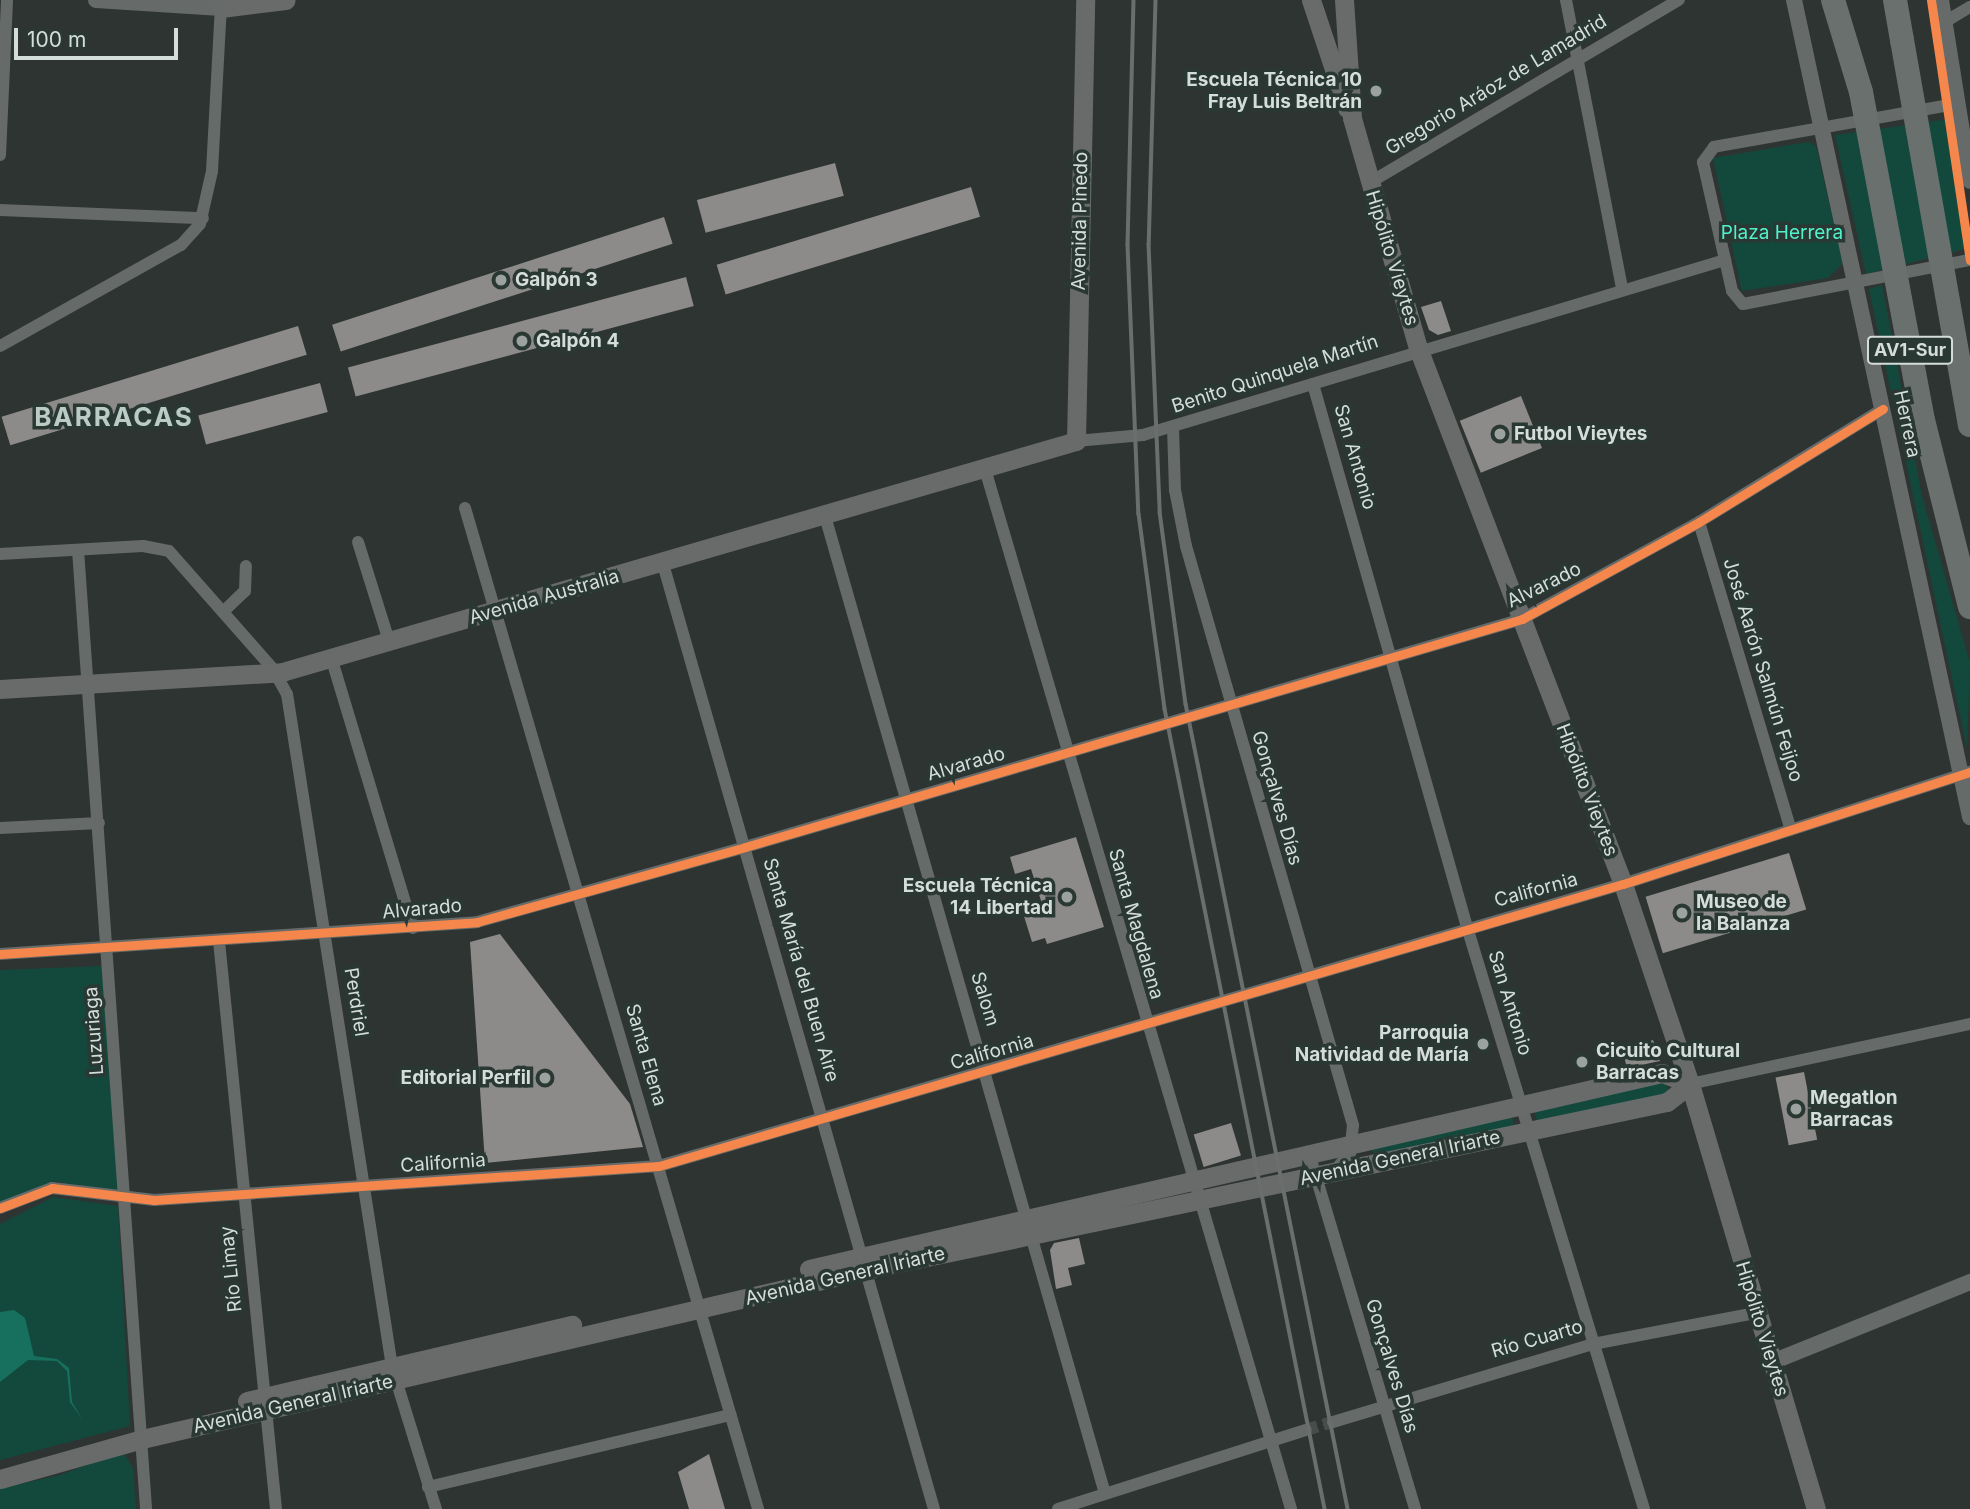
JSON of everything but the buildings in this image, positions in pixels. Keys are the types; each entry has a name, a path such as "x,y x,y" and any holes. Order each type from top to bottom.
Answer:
{"highway":[{"path":"1833,0 1861,92"},
{"name":"AV1-Sur","path":"1847,0 1861,92 1923,419 1970,607"},
{"name":"AV1-Sur","path":"1895,0 1970,425"},
{"path":"1902,40 1903,0"},
{"path":"1927,188 1970,344"}],"main road":[{"path":"221,4 286,0"},
{"name":"Avenida Pinedo","path":"1076,441 1085,0"},
{"name":"Hipólito Vieytes","path":"1311,0 1352,118 1418,348 1623,884 1690,1084 1816,1509"},
{"name":"Hipólito Vieytes","path":"1345,0 1352,118"},
{"name":"Avenida Australia","path":"0,689 276,674 663,564 1076,441"},
{"name":"Avenida General Iriarte","path":"1029,1228 1193,1181 1354,1141 1662,1073 1690,1084"},
{"name":"Avenida General Iriarte","path":"3,1471 142,1433 867,1263 1029,1228 1199,1201 1334,1170 1667,1102 1690,1084"}],"street":[{"path":"0,155 7,0"},
{"path":"0,346 181,245 203,218 212,171 221,4 96,0"},
{"path":"1566,0 1622,289"},
{"name":"Gregorio Aráoz de Lamadrid","path":"1369,183 1679,0"},
{"name":"Herrera","path":"1794,0 1965,774 1970,817"},
{"path":"1941,0 1955,104 1970,180"},
{"path":"1943,23 1970,7"},
{"path":"1955,104 1714,147 1703,162 1725,260 1738,300 1757,303 1970,260"},
{"path":"0,210 203,218"},
{"name":"Benito Quinquela Martín","path":"1076,441 1123,439 1173,427 1418,348 1725,260"},
{"name":"San Antonio","path":"1313,384 1393,657 1467,927 1644,1509"},
{"name":"Alvarado","path":"0,954 413,928 489,920 579,896 1522,619 1699,522 1883,410"},
{"name":"Gonçalves Días","path":"1173,427 1180,519 1354,1141"},
{"name":"Santa Magdalena","path":"985,469 1065,754 1291,1509"},
{"name":"Santa Elena","path":"466,508 758,1509"},
{"name":"Salom","path":"825,516 1105,1494"},
{"name":"José Aarón Salmún Feijoo","path":"1699,522 1791,830"},
{"path":"358,542 389,641"},
{"name":"Perdriel","path":"78,550 156,547 175,555 276,674 291,707 394,1374 436,1509"},
{"path":"0,554 78,550"},
{"name":"Luzuriaga","path":"78,550 146,1509"},
{"name":"Santa María del Buen Aire","path":"663,564 867,1263 934,1509"},
{"path":"223,612 245,591 246,566"},
{"path":"331,657 413,928"},
{"name":"California","path":"0,1208 52,1188 125,1199 243,1194 659,1166 1146,1026 1307,974 1467,927 1623,884 1965,774"},
{"path":"0,828 99,823"},
{"name":"Río Limay","path":"219,940 276,1509"},
{"name":"Avenida General Iriarte","path":"1690,1084 1970,1024"},
{"path":"1334,1170 1354,1141"},
{"name":"Gonçalves Días","path":"1309,1153 1415,1509"},
{"path":"1772,1362 1970,1282"},
{"name":"Río Cuarto","path":"1333,1422 1593,1344 1756,1313"},
{"path":"428,1488 731,1415"},
{"path":"1058,1509 1306,1430"}],"green space":[{"path":"1950,119 1969,248 1866,274 1835,135"},
{"name":"Plaza Herrera","path":"1808,142 1816,146 1843,263 1828,278 1742,291 1713,158"},
{"path":"1882,285 1922,496 1970,663 1967,748 1869,289"},
{"path":"102,966 119,1192 53,1181 0,1206 0,970"},
{"path":"1664,1079 1670,1094 1538,1123 1535,1115 1536,1110"},
{"path":"1511,1114 1514,1126 1377,1155 1371,1150 1371,1145"},
{"path":"53,1197 118,1206 130,1426 0,1460 0,1224"},
{"path":"123,1452 133,1468 136,1509 0,1509 0,1488 57,1476"}],"shaded area":[{"path":"14,1310 25,1318 34,1356 57,1359 69,1368 72,1402 82,1419 70,1402 67,1371 57,1361 28,1360 0,1382 0,1312"}],"tunnel":[{"path":"1306,1430 1333,1422"}],"railway":[{"path":"1134,0 1128,245 1139,514 1165,709 1325,1509"},
{"path":"1156,0 1149,244 1160,512 1186,704 1348,1509"}],"cycle path":[{"path":"1931,0 1970,260"},
{"path":"0,954 477,922 745,847 1522,619 1699,522 1883,409"},
{"path":"0,1208 52,1188 154,1200 659,1166 1623,884 1970,772"}],"place":[{"name":"Escuela Técnica 10 Fray Luis Beltrán","path":"1376,91"},
{"name":"Galpón 3","path":"501,280"},
{"name":"Galpón 4","path":"522,341"},
{"name":"Futbol Vieytes","path":"1500,434"},
{"name":"Escuela Técnica 14 Libertad","path":"1067,897"},
{"name":"Museo de la Balanza","path":"1682,913"},
{"name":"Parroquia Natividad de María","path":"1483,1044"},
{"name":"Cicuito Cultural Barracas","path":"1582,1062"},
{"name":"Editorial Perfil","path":"545,1078"},
{"name":"Megatlon Barracas","path":"1796,1109"}],"district":[{"name":"BARRACAS","path":"114,417"}]}
